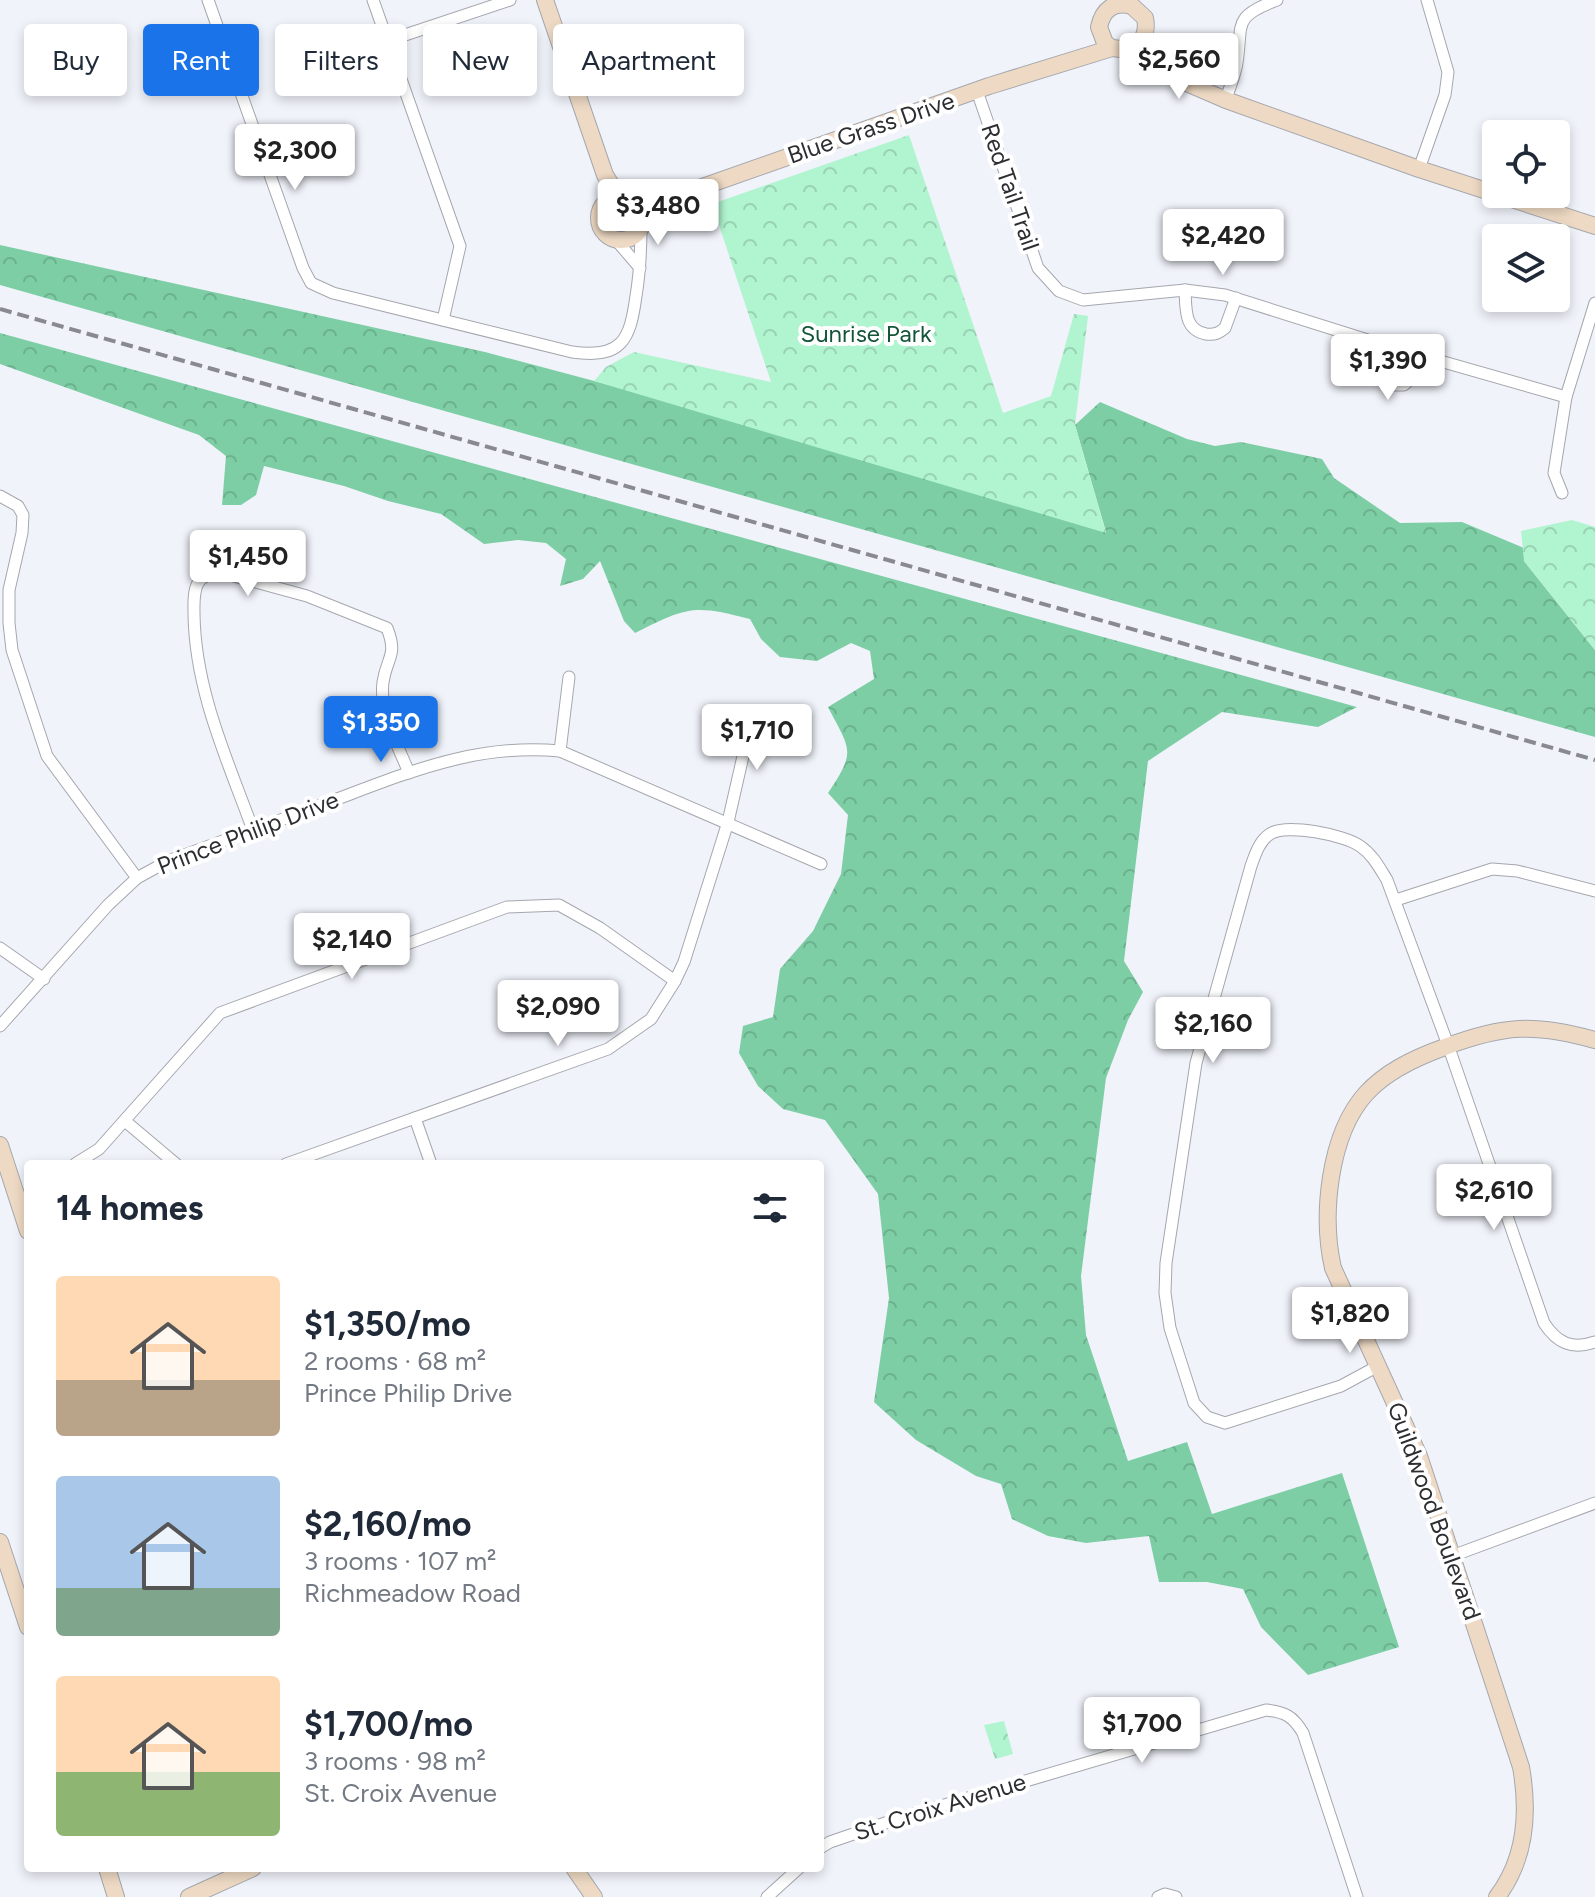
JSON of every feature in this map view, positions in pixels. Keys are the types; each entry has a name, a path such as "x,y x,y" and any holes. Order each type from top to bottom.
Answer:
{"street":[{"path":"208,0 311,283 333,293 572,352 602,353 621,343 632,327 640,268 641,210 628,197 612,199 598,215 599,225 640,268"},
{"path":"373,0 381,24"},
{"path":"407,34 510,0"},
{"path":"545,0 612,199"},
{"path":"1099,0 1105,43 1112,48 1130,50 1156,63 1175,78 1226,100 1419,169 1595,226"},
{"path":"1226,100 1237,64 1238,32 1247,15 1277,0"},
{"path":"1419,169 1445,95 1448,72 1427,0"},
{"path":"1071,59 1106,10 1122,2 1132,6 1145,18 1145,36 1156,63"},
{"path":"1130,50 1139,45 1145,36"},
{"name":"Blue Grass Drive","path":"636,202 671,198 1071,59 1112,48"},
{"name":"Red Tail Trail","path":"977,91 1038,268 1059,291 1083,300 1185,290 1236,298 1377,343 1566,397"},
{"path":"407,96 460,246 443,320"},
{"name":"Blue Grass Drive","path":"642,223 671,198"},
{"path":"616,240 631,237 642,223"},
{"path":"1185,290 1187,320 1196,331 1204,334 1219,333 1225,328 1236,298"},
{"path":"1562,493 1554,473 1566,397 1595,303"},
{"path":"1377,343 1381,375 1391,385 1404,385 1415,375 1424,357"},
{"path":"0,496 18,506 23,515 9,590 9,623 12,650 47,756 137,878"},
{"path":"253,830 200,675 194,640 194,600 197,584 206,575 219,572 307,596 387,628 393,645 383,682 385,707 409,773"},
{"path":"560,751 569,677"},
{"path":"297,1160 608,1049 651,1019 684,962 728,822 746,743 737,732"},
{"name":"Prince Philip Drive","path":"0,1026 44,979 77,937 137,878 168,861 409,773 485,752 525,748 560,751 821,864"},
{"path":"1378,1366 1341,1386 1225,1423 1207,1417 1194,1403 1170,1328 1165,1293 1166,1263 1196,1063 1258,847 1269,834 1284,829 1313,832 1357,844 1373,858 1396,900 1544,1323 1553,1336 1565,1344 1581,1347 1595,1342"},
{"path":"1396,900 1492,869 1517,871 1595,891"},
{"path":"81,1160 99,1149 220,1013 507,907 559,905 600,928 675,981"},
{"path":"0,948 44,979"},
{"name":"Guildwood Boulevard","path":"1497,1897 1516,1866 1526,1818 1521,1767 1419,1456 1355,1322 1333,1268 1326,1238 1327,1199 1335,1152 1345,1122 1362,1097 1384,1076 1409,1060 1488,1033 1523,1027 1555,1030 1595,1040"},
{"path":"415,1118 430,1160"},
{"path":"125,1121 171,1160"},
{"path":"0,1145 20,1184 24,1208"},
{"path":"1452,1556 1595,1503"},
{"path":"0,1542 24,1615"},
{"name":"St. Croix Avenue","path":"824,1846 897,1819 1266,1710 1283,1712 1294,1719 1303,1733 1357,1897"},
{"path":"108,1872 116,1897"},
{"path":"189,1897 244,1872"},
{"path":"577,1872 594,1897"},
{"path":"767,1897 795,1872"},
{"path":"1158,1897 1165,1894 1176,1897"}],"green space":[{"name":"Sunrise Park","path":"909,135 1003,413 1051,396 1074,314 1088,316 1075,425 1106,533 594,381 606,367 634,352 771,382 712,204"},
{"path":"0,245 485,352 778,430 1106,532 1075,425 1100,402 1187,439 1215,446 1241,442 1322,459 1334,478 1400,523 1462,522 1524,548 1524,561 1595,650 1595,737 0,285"},
{"path":"0,333 1357,707 1318,727 1222,712 1148,761 1124,961 1143,992 1128,1020 1106,1078 1081,1276 1086,1335 1128,1461 1187,1442 1212,1514 1342,1473 1399,1647 1308,1675 1261,1627 1243,1589 1207,1582 1159,1582 1149,1536 1086,1543 1048,1536 1012,1519 1001,1484 976,1476 916,1440 874,1402 889,1298 878,1194 825,1120 783,1109 758,1086 739,1053 743,1026 773,1017 780,969 813,931 841,874 848,815 828,793 847,758 847,750 828,707 874,679 870,651 851,643 817,661 780,657 761,639 750,619 702,610 679,613 635,633 624,621 600,561 583,579 560,586 566,559 546,543 518,540 484,544 441,514 264,466 256,495 241,505 222,505 226,456 199,435 0,364"},
{"path":"1572,520 1595,527 1595,650 1524,561 1521,531"},
{"path":"1004,1721 1013,1754 995,1759 984,1725"}],"railway":[{"path":"0,309 1595,760"}]}
